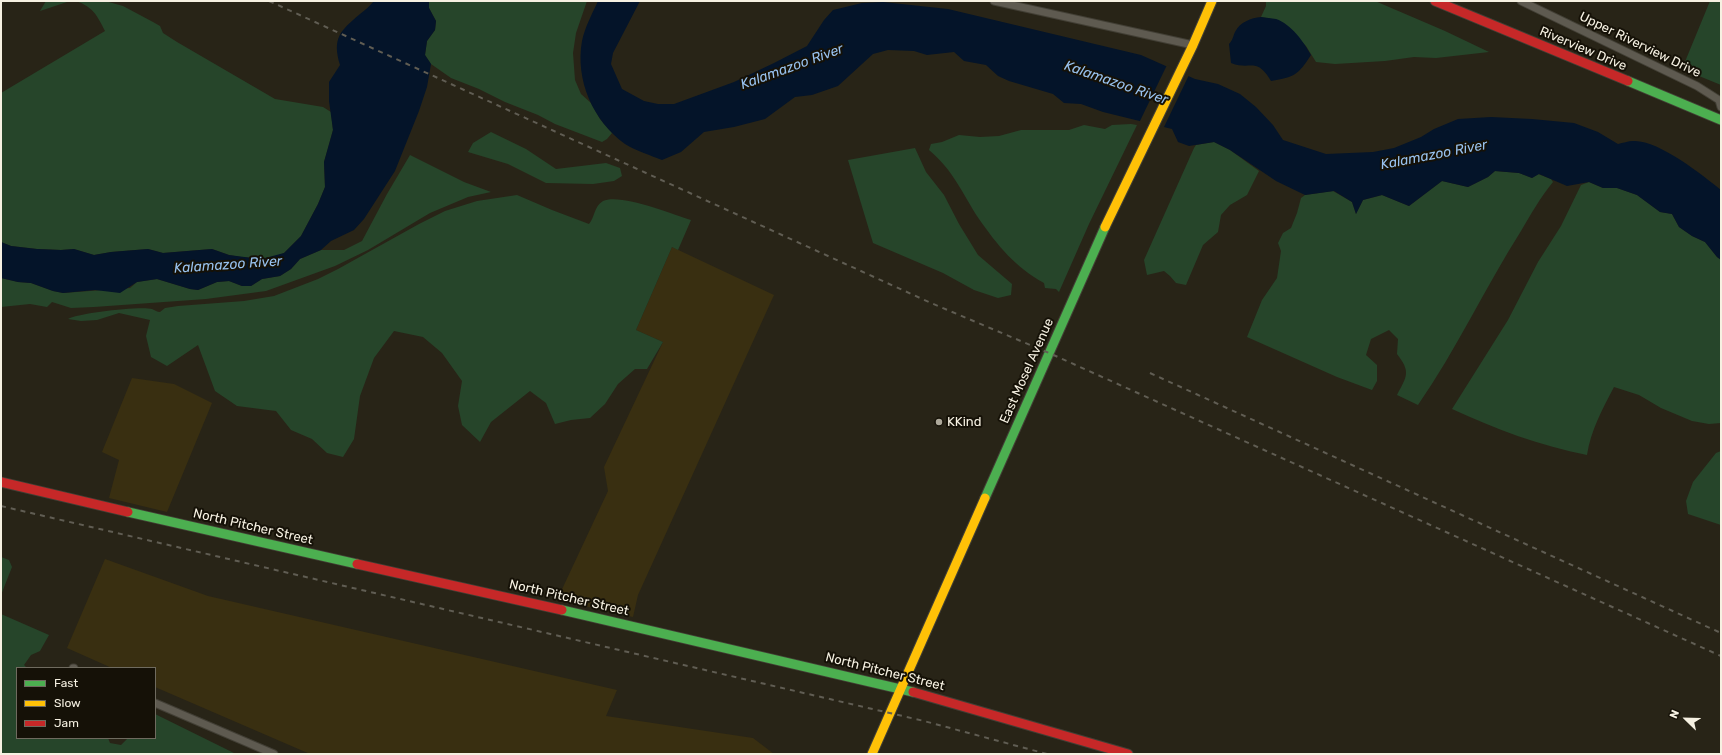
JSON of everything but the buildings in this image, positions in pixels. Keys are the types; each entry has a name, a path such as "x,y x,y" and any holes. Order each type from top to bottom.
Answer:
{"street":[{"path":"994,1 1016,3 1193,45"},
{"name":"East Mosel Avenue","path":"872,754 1094,250 1150,136 1212,1"},
{"name":"Riverview Drive","path":"1435,1 1721,120"},
{"name":"Upper Riverview Drive","path":"1521,1 1697,86 1719,100 1721,107"},
{"name":"North Pitcher Street","path":"1,482 173,523 608,620 901,689 967,706 1128,754"},
{"path":"156,703 274,754"}],"shaded area":[{"path":"672,247 774,295 638,595 633,617 557,600 608,491 604,467 663,342 636,330"},
{"path":"132,378 174,384 212,403 167,512 109,498 119,460 102,452"},
{"path":"105,559 208,596 617,690 606,716 753,738 774,754 310,754 156,687 156,667 110,667 67,648"}],"green space":[{"path":"46,1 70,1 40,11"},
{"path":"76,1 105,1 123,6 160,26 163,33 177,42 275,99 323,107 331,112 333,130 324,162 325,187 301,236 284,253 265,258 229,255 212,249 163,253 148,249 94,255 74,249 37,249 11,246 1,242 1,93 105,31 94,12 87,6"},
{"path":"429,1 587,1 576,33 573,53 575,80 581,94 591,103 600,119 612,133 602,142 555,124 538,115 451,78 431,64 425,55 427,41 435,30 436,21 429,8"},
{"path":"1266,1 1375,1 1445,31 1489,52 1436,58 1414,57 1385,61 1335,64 1316,62 1306,46 1277,20 1261,17 1266,6"},
{"path":"1710,1 1721,1 1721,85 1682,69"},
{"path":"1084,125 1105,129 1112,125 1137,125 1089,224 1059,292 1056,289 1045,288 1044,283 1024,270 1008,255 979,219 945,166 929,150 931,144 942,142 959,135 980,137 999,136 1021,130 1069,130"},
{"path":"491,132 526,149 556,169 606,163 620,168 622,176 614,181 593,184 546,183 508,164 468,152 473,143"},
{"path":"1214,142 1230,150 1259,171 1247,195 1230,205 1221,215 1218,232 1203,245 1186,285 1176,283 1164,271 1147,275 1144,260 1194,148 1196,145"},
{"path":"915,148 926,172 944,195 959,224 978,255 1012,284 1011,295 998,298 974,290 943,273 873,243 848,160"},
{"path":"410,155 464,182 491,192 468,197 430,213 368,250 335,266 266,291 206,299 94,307 71,308 52,302 47,307 30,304 1,307 1,278 31,283 63,293 130,288 137,282 157,279 198,290 217,282 229,281 242,286 251,286 262,279 280,276 291,269 300,259 321,250 344,250 362,241"},
{"path":"1495,171 1519,173 1532,178 1538,174 1551,179 1553,182 1532,212 1495,274 1458,341 1418,405 1397,395 1405,378 1406,370 1397,354 1398,339 1389,330 1371,339 1366,355 1377,365 1377,381 1372,390 1337,377 1247,337 1262,300 1277,278 1281,251 1278,243 1283,233 1291,228 1301,198 1305,195 1333,191 1352,202 1356,214 1363,200 1382,195 1409,206 1442,181 1468,187 1488,177"},
{"path":"1589,182 1603,188 1617,188 1637,195 1660,212 1672,214 1679,227 1692,236 1705,242 1721,260 1721,423 1709,424 1692,421 1661,408 1639,395 1614,387 1594,429 1587,455 1553,447 1518,436 1452,409 1508,320 1538,262 1561,226 1581,185"},
{"path":"517,195 589,224 600,203 611,199 646,205 691,220 678,250 672,247 636,330 663,342 647,369 635,369 618,384 605,404 590,418 571,420 555,424 546,403 530,391 491,422 480,442 462,425 458,406 462,381 442,353 423,337 394,331 374,358 360,396 354,439 343,457 327,453 312,439 291,430 276,411 237,406 215,391 198,345 167,366 151,357 146,336 150,320 119,313 97,320 81,321 68,319 84,314 135,308 152,309 160,312 165,308 178,306 244,301 274,296 318,279 445,211 477,201"},
{"path":"1721,451 1721,525 1688,514 1686,501 1693,482 1716,453"},
{"path":"1,557 9,560 12,567 1,595"},
{"path":"1,614 49,635 40,651 31,655 24,665 26,667 16,667 16,739 108,739 110,743 121,745 127,739 156,739 156,714 236,754 1,754"}],"water":[{"name":"Kalamazoo River","path":"374,1 429,1 429,8 436,21 435,30 427,41 425,55 431,64 427,87 419,111 395,171 364,219 354,230 331,241 321,250 300,259 291,269 280,276 262,279 251,286 242,286 229,281 217,282 198,290 157,279 137,282 120,293 95,290 63,293 31,283 1,278 1,242 11,246 37,249 74,249 94,255 148,249 163,253 212,249 229,255 252,258 265,258 284,253 301,236 325,187 324,162 333,130 329,101 329,82 340,65 337,48 338,41 347,25"},
{"name":"Kalamazoo River","path":"598,1 640,1 613,53 611,64 622,89 644,101 658,104 674,104 734,82 807,46 824,20 833,10 862,3 883,2 948,9 1141,55 1195,79 1218,84 1240,94 1256,107 1273,125 1283,140 1326,154 1373,152 1394,148 1458,119 1491,117 1574,123 1598,132 1618,144 1633,141 1643,142 1654,146 1679,159 1721,190 1721,260 1705,242 1692,236 1679,227 1672,214 1660,212 1637,195 1617,188 1603,188 1589,182 1567,186 1539,174 1532,178 1519,173 1495,171 1488,177 1468,187 1442,181 1409,206 1382,195 1363,200 1356,214 1352,202 1334,191 1305,195 1276,181 1230,150 1214,142 1189,146 1178,142 1172,129 1103,112 1081,104 1064,103 1053,94 1009,81 998,76 986,65 964,61 954,52 927,55 914,51 888,50 873,54 838,86 812,95 795,97 765,119 734,127 704,132 681,152 662,160 638,151 625,144 614,135 595,112 589,98 584,85 581,70 582,41"},
{"path":"1261,17 1282,21 1301,39 1311,55 1303,67 1295,74 1286,78 1271,81 1266,73 1257,66 1244,66 1231,63 1229,44 1235,32 1246,21"}],"pier":[{"path":"1167,65 1189,75 1163,129 1139,123"}],"railway":[{"path":"269,1 931,303 1049,353 1721,656"},
{"path":"1150,373 1721,633"},
{"path":"1,506 924,721 1047,754"}],"traffic: fast":[{"path":"1628,81 1721,120"},
{"path":"985,498 1105,227"},
{"path":"128,512 357,564"},
{"path":"562,610 913,692"}],"traffic: slow":[{"path":"1105,227 1193,45 1212,1"},
{"path":"872,754 985,498"}],"traffic: jam":[{"path":"1435,1 1628,81"},
{"path":"1,482 128,512"},
{"path":"357,564 562,610"},
{"path":"913,692 1128,754"}],"place":[{"name":"KKind","path":"939,422"}]}
